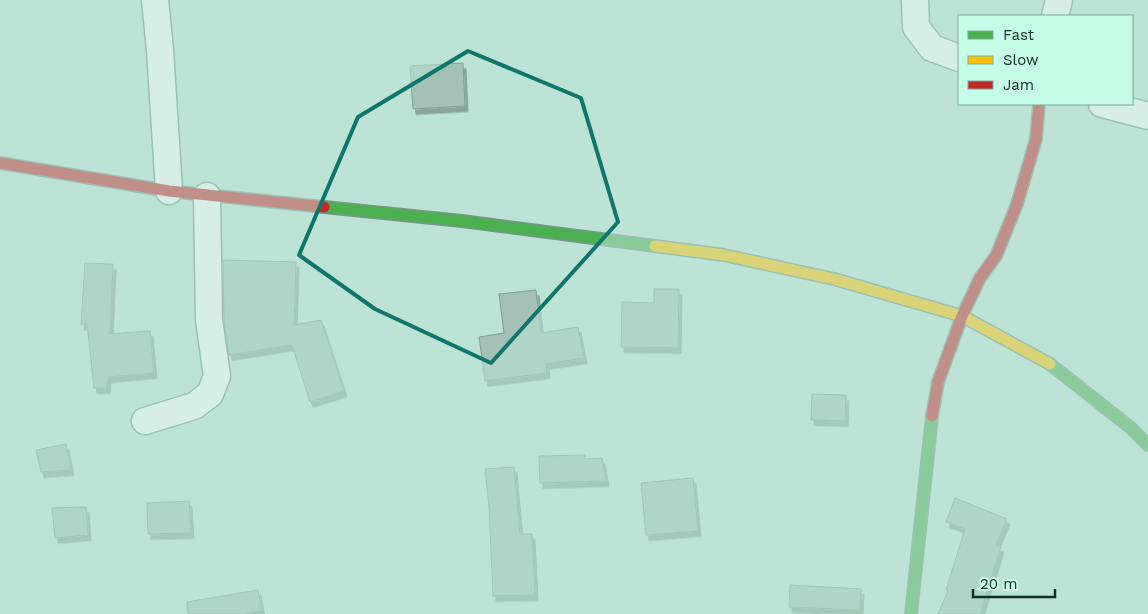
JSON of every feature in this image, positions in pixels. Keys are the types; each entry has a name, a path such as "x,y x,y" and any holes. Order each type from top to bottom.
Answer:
{"street":[{"path":"155,0 169,192"},
{"path":"915,0 916,27 932,48 958,58"},
{"path":"1055,15 1059,0"},
{"path":"911,614 932,413 938,382 962,316 980,278 996,256 1017,204 1036,139 1039,105"},
{"path":"1106,105 1148,116"},
{"path":"0,163 169,192 462,221 724,255 834,279 962,316 1047,362 1131,428 1148,445"},
{"path":"145,421 194,406 210,394 217,376 209,320 208,196"}],"highlighted area":[{"path":"468,51 581,98 618,222 491,363 375,309 299,255 358,117"}],"building":[{"path":"463,63 465,106 413,109 410,66"},
{"path":"223,260 296,262 294,325 321,320 344,391 310,402 292,345 229,355 224,319"},
{"path":"85,263 113,264 110,334 150,331 154,373 108,377 107,388 94,388 87,323 81,325"},
{"path":"654,289 679,289 678,348 621,347 622,302 654,303"},
{"path":"536,290 541,333 578,327 584,358 546,364 547,373 485,381 479,337 504,333 499,294"},
{"path":"812,394 846,395 845,421 811,420"},
{"path":"66,444 71,470 41,472 36,450"},
{"path":"585,455 585,459 602,458 606,481 540,483 539,456"},
{"path":"514,467 520,534 532,534 535,595 493,596 489,506 485,469"},
{"path":"693,478 698,531 646,535 641,483"},
{"path":"955,498 1007,519 996,545 1001,547 980,614 938,614 948,591 946,590 965,529 946,522"},
{"path":"189,501 191,533 148,534 147,503"},
{"path":"86,507 88,535 55,538 52,508"},
{"path":"790,585 861,589 860,610 789,607"},
{"path":"258,590 262,611 244,614 188,614 187,602"}],"traffic: fast":[{"path":"324,207 462,221 655,246"},
{"path":"1050,364 1131,428 1148,445"},
{"path":"911,614 932,416"}],"traffic: slow":[{"path":"655,246 724,255 834,279 962,316 1050,364"}],"traffic: jam":[{"path":"932,416 938,382 962,316 980,278 996,256 1017,204 1036,139 1039,105"},
{"path":"0,163 169,191 324,207"}]}
